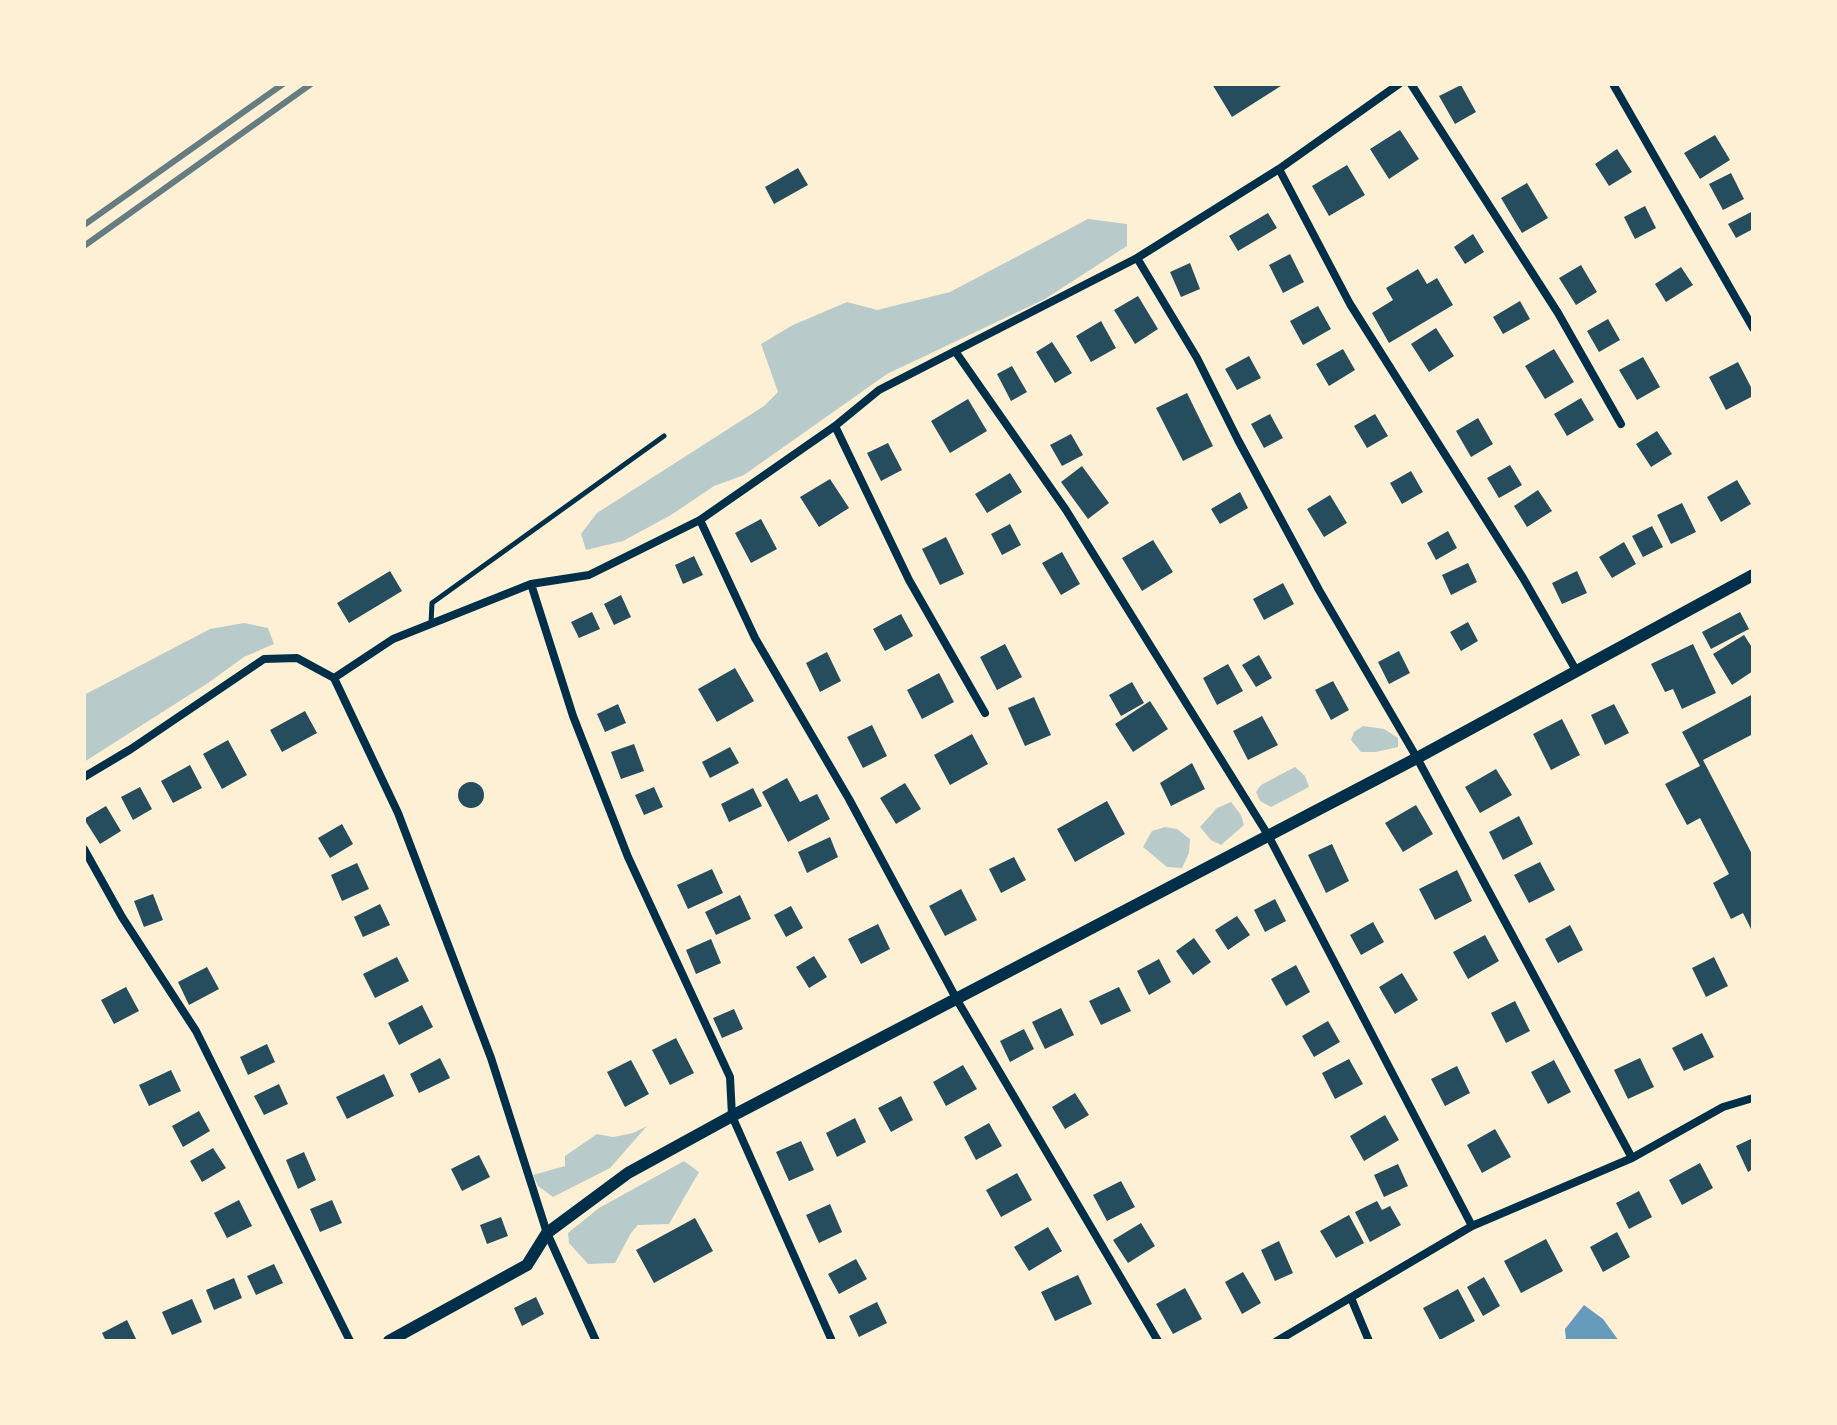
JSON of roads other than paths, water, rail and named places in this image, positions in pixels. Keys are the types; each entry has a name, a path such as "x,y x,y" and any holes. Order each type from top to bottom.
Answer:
{"street":[{"path":"334,678 393,639 531,584 589,575 700,520 835,426 879,390 1137,258 1279,169 1399,84"},
{"path":"1411,84 1558,313 1621,424"},
{"path":"1613,84 1753,328"},
{"path":"1279,169 1350,304 1523,578 1577,672"},
{"path":"1137,258 1197,358 1319,590 1417,758 1632,1158"},
{"path":"955,351 1066,510 1268,835 1472,1226"},
{"path":"835,426 909,580 985,713"},
{"path":"700,520 755,638 849,799 957,1000 1158,1341"},
{"path":"389,1341 527,1265 547,1233 628,1173 1417,758 1753,575"},
{"path":"531,584 573,716 628,857 730,1077 732,1116 832,1341"},
{"path":"84,777 264,659 297,658 334,678 398,813 491,1058 547,1233 596,1341"},
{"path":"84,849 122,917 196,1031 350,1341"},
{"path":"1277,1341 1472,1226 1632,1158 1723,1107 1753,1098"},
{"path":"1351,1298 1369,1341"}],"lane":[{"path":"431,624 432,603 664,436"}],"water":[{"path":"1584,1305 1603,1319 1619,1341 1566,1341 1565,1329"}],"railway":[{"path":"84,225 283,84"},
{"path":"84,246 311,84"}]}
